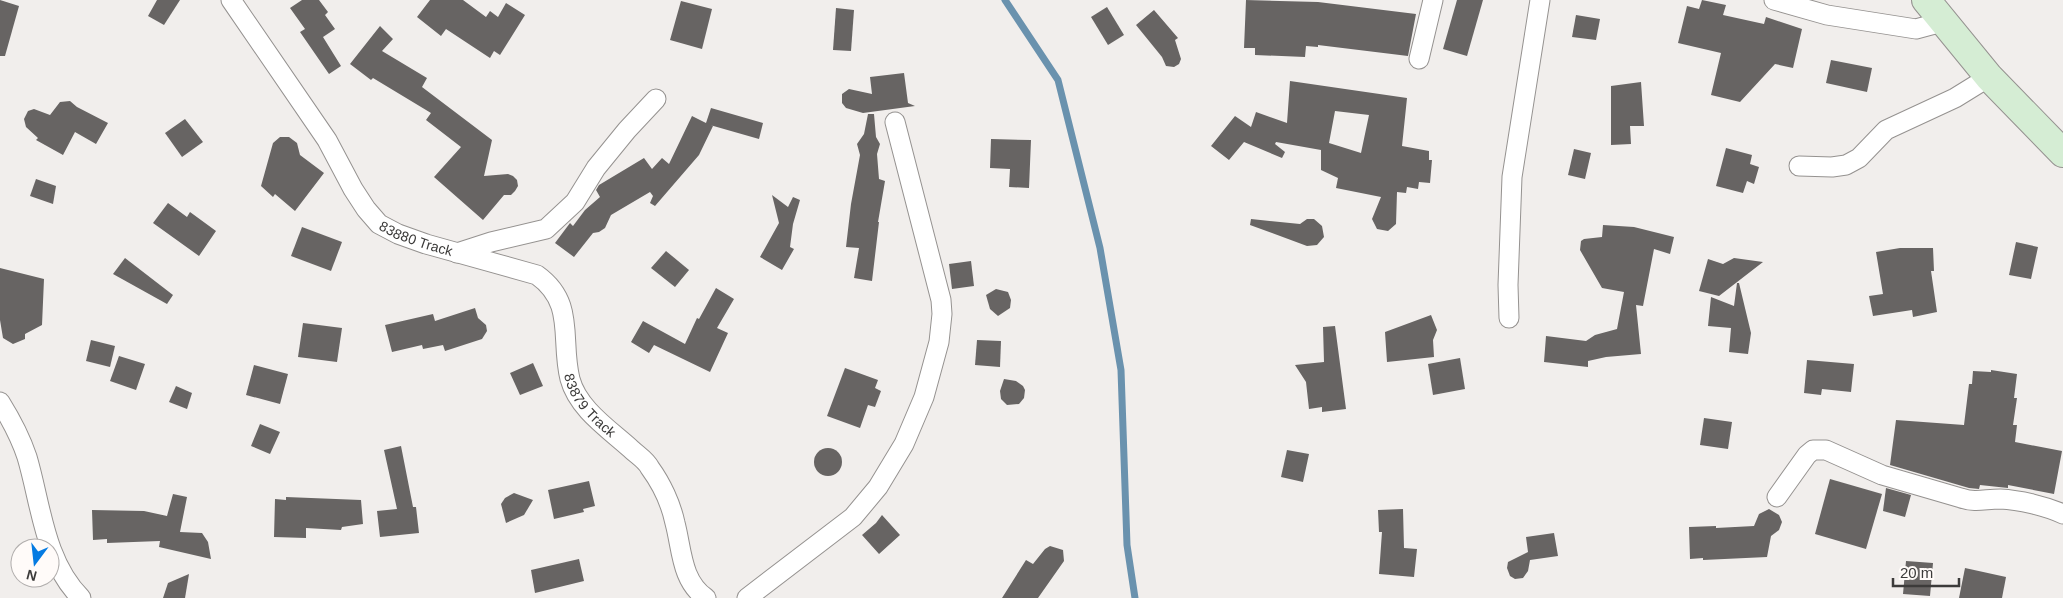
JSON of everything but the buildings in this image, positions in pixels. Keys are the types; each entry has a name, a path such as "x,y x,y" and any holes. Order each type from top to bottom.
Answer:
{"street":[{"name":"83880 Track","path":"231,0 327,140 353,189 379,224 398,234 456,254 491,242 546,230 575,202 596,168 627,130 656,99"},
{"path":"1418,59 1433,0"},
{"path":"1509,318 1508,285 1512,177 1540,0"},
{"path":"1774,0 1827,15 1916,29 1942,22"},
{"path":"1926,0 1942,22 1989,77 2063,153"},
{"path":"1799,166 1832,167 1846,165 1860,158 1886,130 1955,98 1989,77"},
{"path":"747,598 852,517 878,487 904,444 924,397 939,342 942,314 941,300 895,122"},
{"name":"83879 Track","path":"456,254 537,275 549,283 556,294 564,316 570,379 576,393 599,422 650,466 670,505 676,523 679,549 687,575 701,595 706,598"},
{"path":"0,402 26,456 39,511 58,564 80,598"},
{"path":"1777,497 1807,455 1813,450 1826,450 1882,475 1971,501 2000,499 2020,502 2063,514"}],"waterway":[{"path":"1005,0 1058,80 1100,248 1121,370 1127,545 1135,598"}]}
